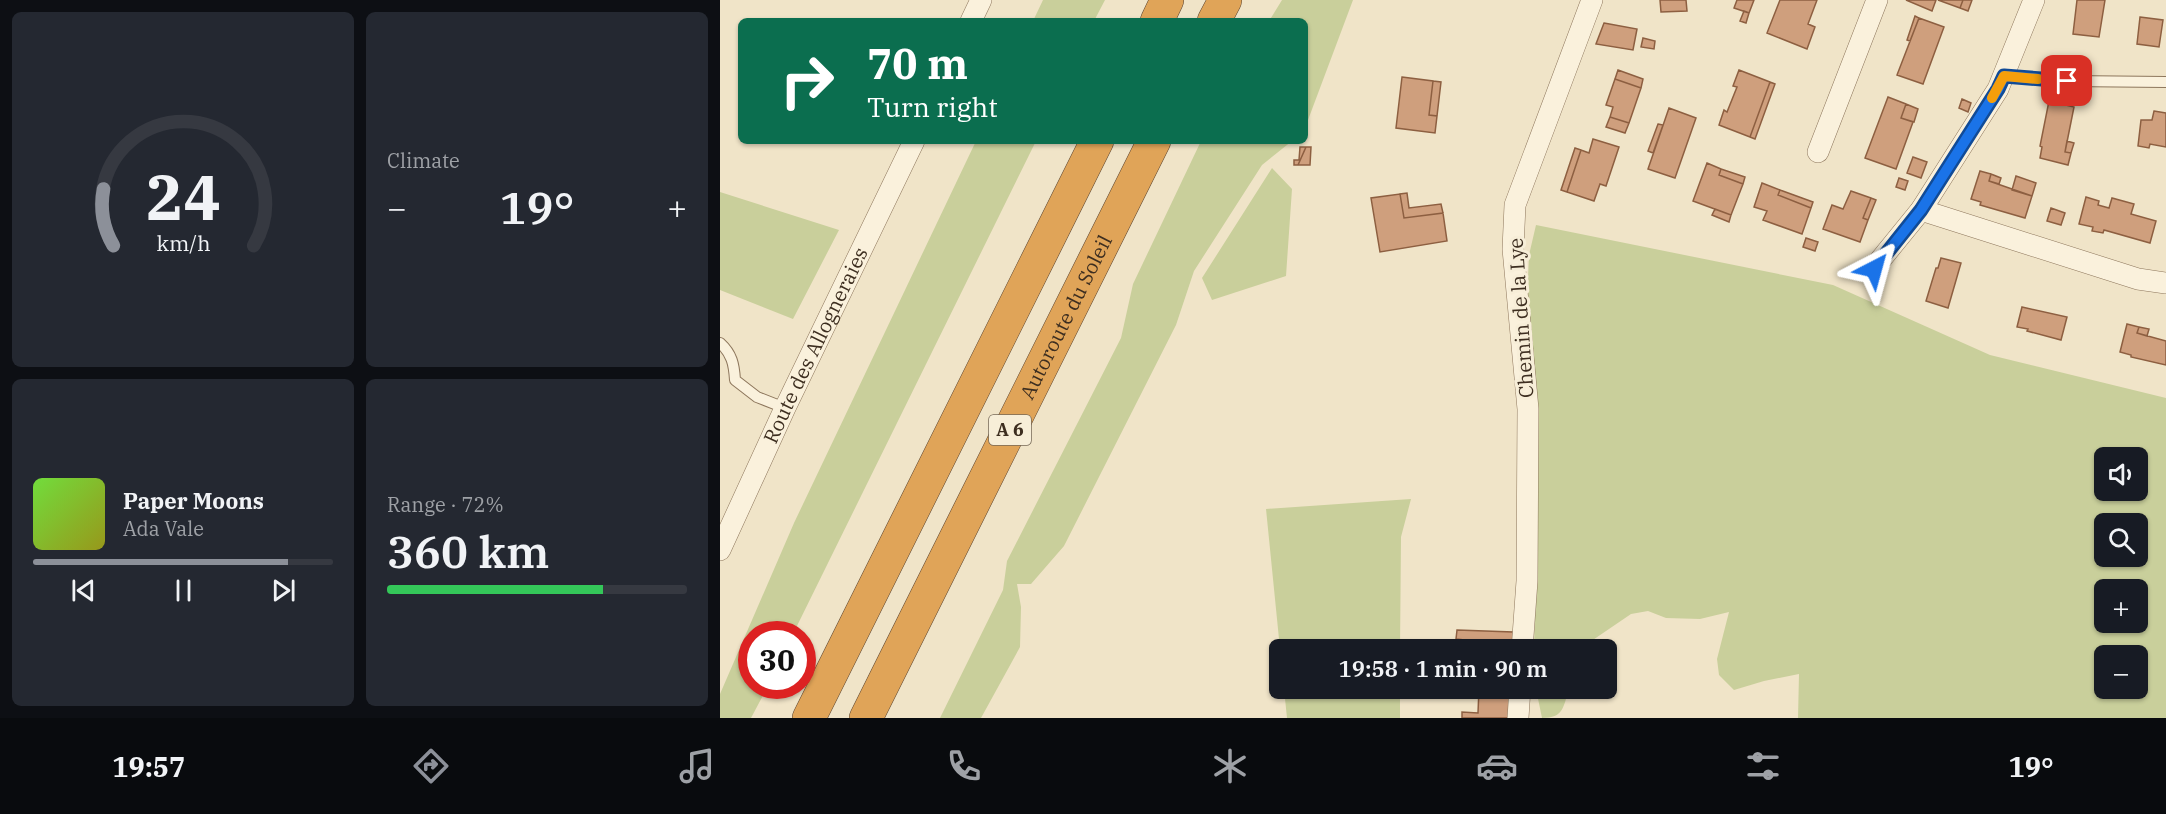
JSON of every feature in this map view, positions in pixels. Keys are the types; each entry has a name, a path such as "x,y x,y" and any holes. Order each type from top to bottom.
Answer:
{"highway":[{"path":"1158,18 1167,0"},
{"path":"1216,18 1225,0"},
{"name":"A 6","path":"809,718 1096,144"},
{"name":"Autoroute du Soleil","path":"867,718 1153,144"}],"street":[{"path":"972,18 981,0"},
{"name":"Chemin de la Lye","path":"1523,639 1527,581 1527,410 1513,249 1515,205 1592,0"},
{"path":"1818,152 1877,0"},
{"path":"1874,269 1921,210 1998,89 2034,0"},
{"name":"Route des Allogneraies","path":"720,550 785,408 913,144"},
{"path":"1921,210 2138,279 2166,283"},
{"path":"1518,718 1519,699"}],"lane":[{"path":"2004,76 2067,81 2166,82"},
{"path":"720,343 728,351 734,363 735,380 757,397 785,408"}],"green space":[{"path":"1043,0 1105,0 1096,18 1034,18"},
{"path":"1282,0 1353,0 1308,120 1308,18 1271,18"},
{"path":"975,144 1035,144 799,621 752,621 794,523"},
{"path":"1200,144 1288,144 1262,165 1194,271 1176,325 1064,546 1031,584 1017,584 1021,607 1020,647 981,718 940,718 1003,590 1007,561 1121,338 1133,284"},
{"path":"1272,168 1292,189 1286,276 1212,300 1202,278"},
{"path":"720,192 839,230 793,319 720,290"},
{"path":"1536,225 1833,285 1990,355 2166,398 2166,718 1798,718 1799,674 1734,690 1719,675 1717,659 1729,612 1700,619 1666,618 1648,611 1631,614 1594,639 1534,639 1537,524 1527,302 1529,255"},
{"path":"1411,499 1401,537 1400,639 1279,639 1266,509"},
{"path":"738,652 738,699 761,699 751,718 720,718 720,694"},
{"path":"1285,699 1400,699 1400,718 1287,718"},
{"path":"1538,699 1566,699 1559,714 1542,718"}],"building":[{"path":"1660,0 1686,0 1687,11 1661,12"},
{"path":"1737,0 1754,0 1749,13 1734,8"},
{"path":"1780,0 1817,0 1808,24 1815,27 1807,49 1767,33"},
{"path":"1906,0 1936,0 1932,11"},
{"path":"1938,0 1963,0 1960,8"},
{"path":"1963,0 1972,0 1968,11 1960,8"},
{"path":"2077,0 2105,0 2099,37 2073,34"},
{"path":"1744,11 1749,13 1746,23 1740,21"},
{"path":"1915,16 1919,18 1910,41 1907,40"},
{"path":"2140,17 2163,20 2159,47 2137,44"},
{"path":"1919,18 1944,27 1923,84 1897,75"},
{"path":"1604,23 1637,29 1633,50 1596,44"},
{"path":"1643,38 1655,41 1654,49 1641,47"},
{"path":"1618,70 1643,79 1641,88 1615,79"},
{"path":"1739,70 1770,82 1750,137 1719,125 1724,110 1727,112 1737,87 1733,86"},
{"path":"1402,77 1433,81 1429,115 1437,116 1435,133 1396,128"},
{"path":"1615,79 1641,88 1629,123 1610,117 1613,107 1606,105"},
{"path":"1433,81 1441,82 1437,116 1429,115"},
{"path":"1770,82 1775,84 1755,139 1750,137"},
{"path":"1888,97 1906,104 1901,118 1913,122 1896,169 1865,158"},
{"path":"1962,99 1971,103 1968,112 1959,108"},
{"path":"2049,101 2074,107 2065,152 2071,153 2068,165 2040,158 2042,147 2040,146"},
{"path":"1906,104 1918,109 1914,122 1901,118"},
{"path":"1669,108 1696,118 1675,178 1648,169"},
{"path":"2154,111 2166,113 2166,147 2150,144 2149,148 2138,146 2141,120 2152,120"},
{"path":"1610,117 1629,123 1625,133 1606,127"},
{"path":"1658,124 1663,125 1653,153 1648,151"},
{"path":"1593,139 1619,147 1606,186 1600,184 1594,201 1567,192 1581,150 1589,153"},
{"path":"2067,141 2074,143 2071,153 2065,152"},
{"path":"1300,147 1306,147 1298,165 1294,165 1294,160 1299,160"},
{"path":"1306,147 1311,147 1310,165 1298,165"},
{"path":"1575,148 1581,150 1567,192 1561,190"},
{"path":"1913,157 1927,162 1921,178 1907,173"},
{"path":"1707,163 1721,169 1719,175 1743,184 1731,215 1693,201"},
{"path":"1721,169 1745,177 1743,184 1719,175"},
{"path":"1980,171 1991,174 1989,181 2032,196 2025,218 1980,205 1981,202 1971,199"},
{"path":"1991,174 2001,178 1999,184 1989,181"},
{"path":"2016,176 2036,183 2032,196 2012,190"},
{"path":"1899,178 1908,181 1905,190 1896,187"},
{"path":"1762,183 1780,190 1778,195 1811,208 1802,234 1763,220 1767,211 1754,207"},
{"path":"1780,190 1813,202 1811,208 1778,195"},
{"path":"1851,191 1871,198 1863,218 1868,220 1860,242 1823,229 1832,205 1843,209"},
{"path":"1407,193 1409,208 1441,204 1443,213 1404,218 1400,194"},
{"path":"1400,194 1404,218 1443,213 1447,241 1380,252 1371,198"},
{"path":"2086,197 2099,201 2098,205 2109,208 2112,198 2134,204 2131,214 2156,221 2150,243 2104,230 2103,233 2092,231 2093,227 2079,224"},
{"path":"1871,198 1876,200 1868,220 1863,218"},
{"path":"2051,208 2065,213 2061,225 2047,221"},
{"path":"1715,209 1731,215 1729,222 1712,215"},
{"path":"1806,238 1818,242 1815,251 1803,247"},
{"path":"1941,258 1961,263 1948,308 1926,301"},
{"path":"2022,307 2067,317 2061,340 2017,327"},
{"path":"2127,324 2139,327 2137,333 2166,341 2166,365 2131,357 2131,355 2120,352"},
{"path":"2139,327 2149,329 2147,336 2137,333"},
{"path":"1457,630 1513,632 1513,639 1456,639"},
{"path":"1479,699 1512,699 1511,718 1462,718 1462,712 1478,713"}],"slow traffic":[{"path":"1992,98 2004,76 2038,79"}],"route":[{"path":"1874,269 1921,210 2004,76 2067,81"}]}
